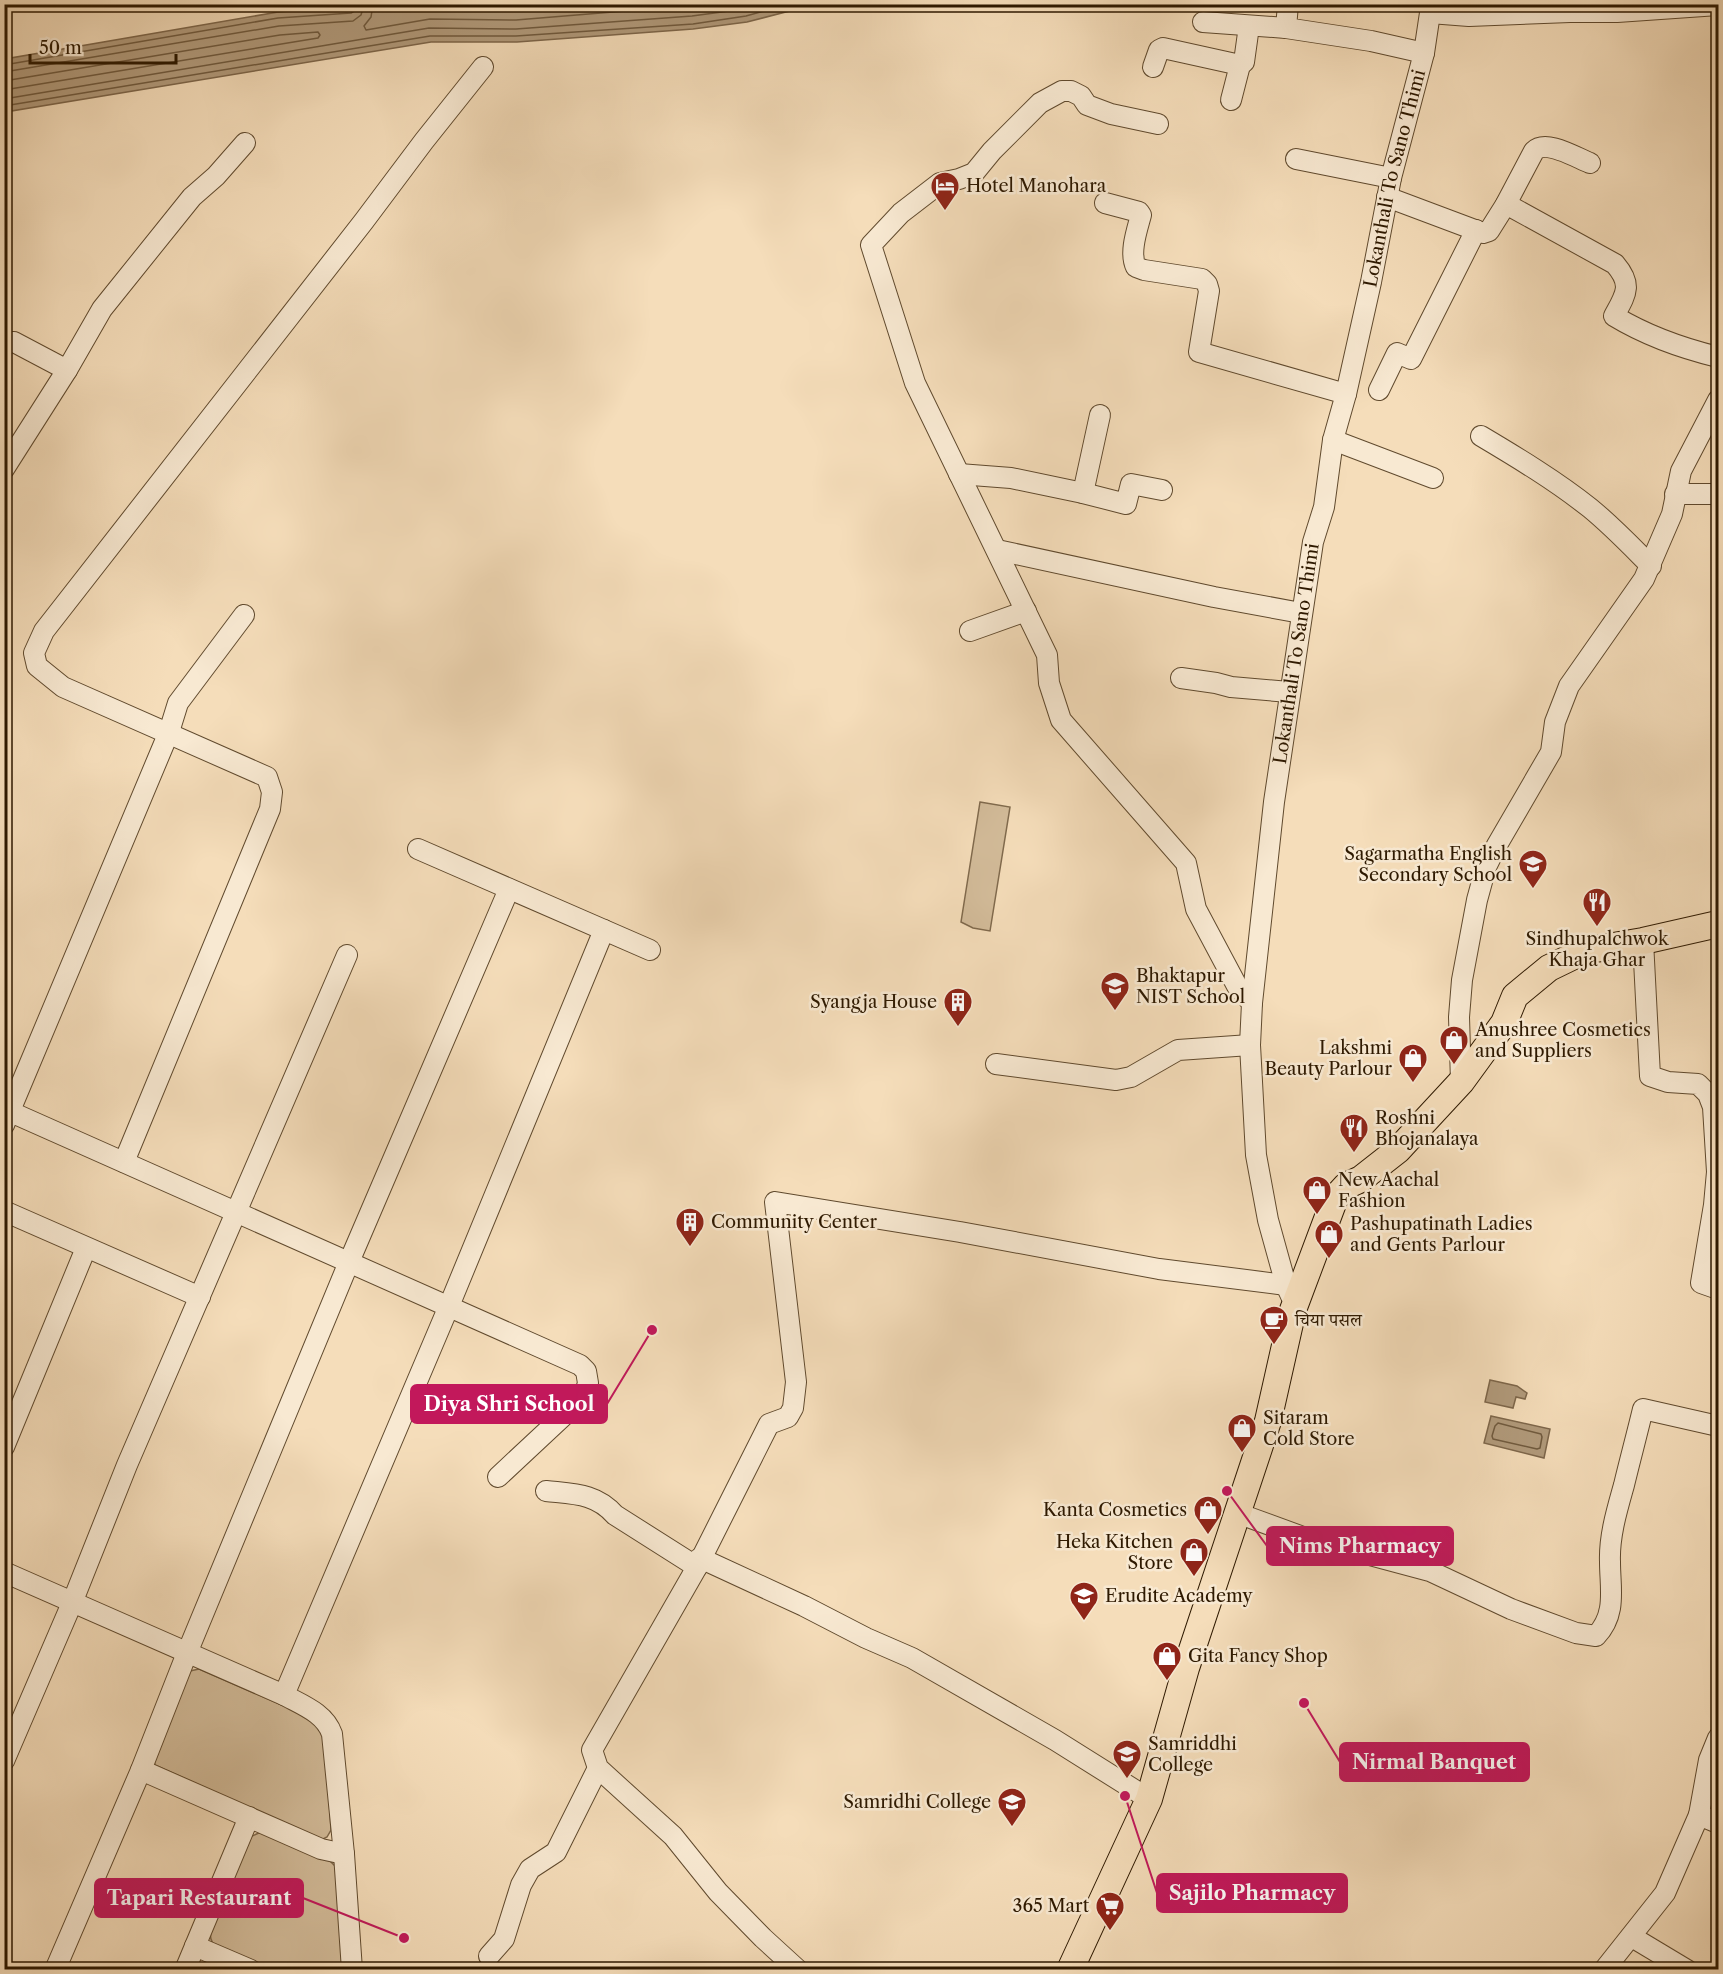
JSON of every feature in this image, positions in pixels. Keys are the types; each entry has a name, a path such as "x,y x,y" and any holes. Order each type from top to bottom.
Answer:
{"main road":[{"path":"1070,1970 1149,1799 1186,1668 1268,1421 1293,1310 1335,1198 1346,1186 1361,1179 1398,1150 1461,1082 1504,1023 1515,996 1548,968 1584,951 1719,924"}],"street":[{"path":"1286,28 1288,4"},
{"path":"1429,9 1468,16 1569,8 1617,12 1719,5"},
{"name":"Lokanthali To Sano Thimi","path":"1293,1310 1293,1299 1286,1285 1268,1220 1256,1155 1250,1045 1252,1003 1274,802 1313,542 1324,507 1333,440 1346,394 1371,282 1391,178 1424,53 1429,9"},
{"path":"1203,22 1286,28 1371,41 1424,53"},
{"path":"1153,67 1159,50 1163,48 1239,65 1244,62 1249,26"},
{"path":"1232,100 1239,65"},
{"path":"124,1162 270,809 272,792 267,777 63,687 37,666 34,653 44,631 483,68"},
{"path":"1158,124 1111,114 1087,105 1081,96 1071,91 1062,91 1040,103 992,151 974,173 940,183 901,213 872,245 915,383 1047,656 1049,683 1061,720 1186,863 1196,909 1237,986 1252,1003"},
{"path":"4,469 67,370 102,309 192,197 216,176 245,143"},
{"path":"1387,197 1483,233 1489,231 1538,147 1548,145 1590,163"},
{"path":"1296,159 1391,178"},
{"path":"1105,203 1139,212 1141,215 1133,261 1136,267 1202,279 1207,284 1209,291 1198,352 1346,394"},
{"path":"1506,204 1615,264 1624,275 1627,287 1614,316 1656,338 1689,350 1719,357"},
{"path":"1379,390 1397,353 1411,359 1476,230"},
{"path":"4,342 14,342 67,370"},
{"path":"1461,1082 1459,1017 1462,980 1477,900 1486,867 1551,752 1555,722 1569,686 1651,566 1672,514 1681,471 1719,400"},
{"path":"1083,493 1100,415"},
{"path":"1481,436 1546,476 1590,508 1651,566"},
{"path":"1333,440 1433,478"},
{"path":"959,474 1011,478 1126,504 1131,484 1162,490"},
{"path":"1675,494 1719,494"},
{"path":"997,549 1214,597 1301,613"},
{"path":"970,631 1026,611"},
{"path":"244,615 178,703 169,732 6,1115 124,1162 580,1365 586,1371 588,1383 585,1394 498,1476"},
{"path":"1181,678 1231,687 1289,692"},
{"path":"418,849 650,950"},
{"path":"55,1970 141,1770 187,1653 350,1262 509,889"},
{"path":"284,1695 449,1306 604,930"},
{"path":"1643,941 1650,1076 1668,1082 1698,1084 1708,1094 1713,1107 1717,1172 1715,1216 1701,1283 1719,1288"},
{"path":"4,1761 72,1603 127,1465 347,955"},
{"path":"996,1064 1116,1080 1131,1077 1178,1050 1250,1045"},
{"path":"798,1970 718,1892 672,1836 598,1768 592,1750 698,1562 769,1424 788,1417 793,1408 796,1382 775,1202 960,1232 1159,1269 1286,1285"},
{"path":"4,1211 200,1298"},
{"path":"4,1447 86,1248"},
{"path":"1237,1513 1304,1537 1430,1572 1522,1613 1576,1633 1596,1636 1605,1627 1611,1603 1610,1562 1614,1521 1643,1409 1719,1426"},
{"path":"546,1491 598,1500 615,1515 698,1562 804,1606 866,1638 912,1658 1055,1740 1149,1799"},
{"path":"4,1572 284,1695 322,1717 330,1726 344,1854 352,1970"},
{"path":"1604,1970 1665,1893 1699,1815 1709,1761 1719,1738"},
{"path":"489,1956 504,1939 521,1885 530,1869 556,1852 598,1768"},
{"path":"141,1770 321,1849 344,1854"},
{"path":"1699,1815 1719,1823"},
{"path":"185,1970 249,1818"},
{"path":"1632,1937 1687,1970"},
{"path":"195,1946 251,1970"}],"shaded area":[{"path":"980,802 1010,807 990,931 973,928 961,922"},
{"path":"199,1669 316,1720 325,1735 331,1830 327,1837 321,1840 155,1765 154,1761 190,1671"},
{"path":"261,1832 329,1860 336,1867 344,1969 272,1969 216,1947 213,1943 211,1929 250,1837"}],"water":[{"path":"380,4 813,5 747,22 693,29 517,42 431,42 5,112 5,59 278,12"},
{"path":"1490,1380 1517,1386 1527,1393 1525,1399 1516,1397 1513,1408 1485,1402"},
{"path":"1491,1416 1550,1429 1544,1458 1484,1443"}],"place":[{"name":"Hotel Manohara","path":"945,212"},
{"name":"Sagarmatha English Secondary School","path":"1533,890"},
{"name":"Sindhupalchwok Khaja Ghar","path":"1597,928"},
{"name":"Bhaktapur NIST School","path":"1115,1012"},
{"name":"Syangja House","path":"958,1028"},
{"name":"Anushree Cosmetics and Suppliers","path":"1454,1066"},
{"name":"Lakshmi Beauty Parlour","path":"1413,1084"},
{"name":"Roshni Bhojanalaya","path":"1354,1154"},
{"name":"New Aachal Fashion","path":"1317,1216"},
{"name":"Community Center","path":"690,1248"},
{"name":"Pashupatinath Ladies and Gents Parlour","path":"1329,1260"},
{"name":"Diya Shri School","path":"652,1330"},
{"name":"चिया पसल","path":"1274,1346"},
{"name":"Sitaram Cold Store","path":"1242,1454"},
{"name":"Nims Pharmacy","path":"1227,1491"},
{"name":"Kanta Cosmetics","path":"1208,1536"},
{"name":"Heka Kitchen Store","path":"1194,1578"},
{"name":"Erudite Academy","path":"1084,1622"},
{"name":"Gita Fancy Shop","path":"1167,1682"},
{"name":"Nirmal Banquet","path":"1304,1703"},
{"name":"Samriddhi College","path":"1127,1780"},
{"name":"Sajilo Pharmacy","path":"1125,1796"},
{"name":"Samridhi College","path":"1012,1828"},
{"name":"365 Mart","path":"1110,1932"},
{"name":"Tapari Restaurant","path":"404,1938"}]}
